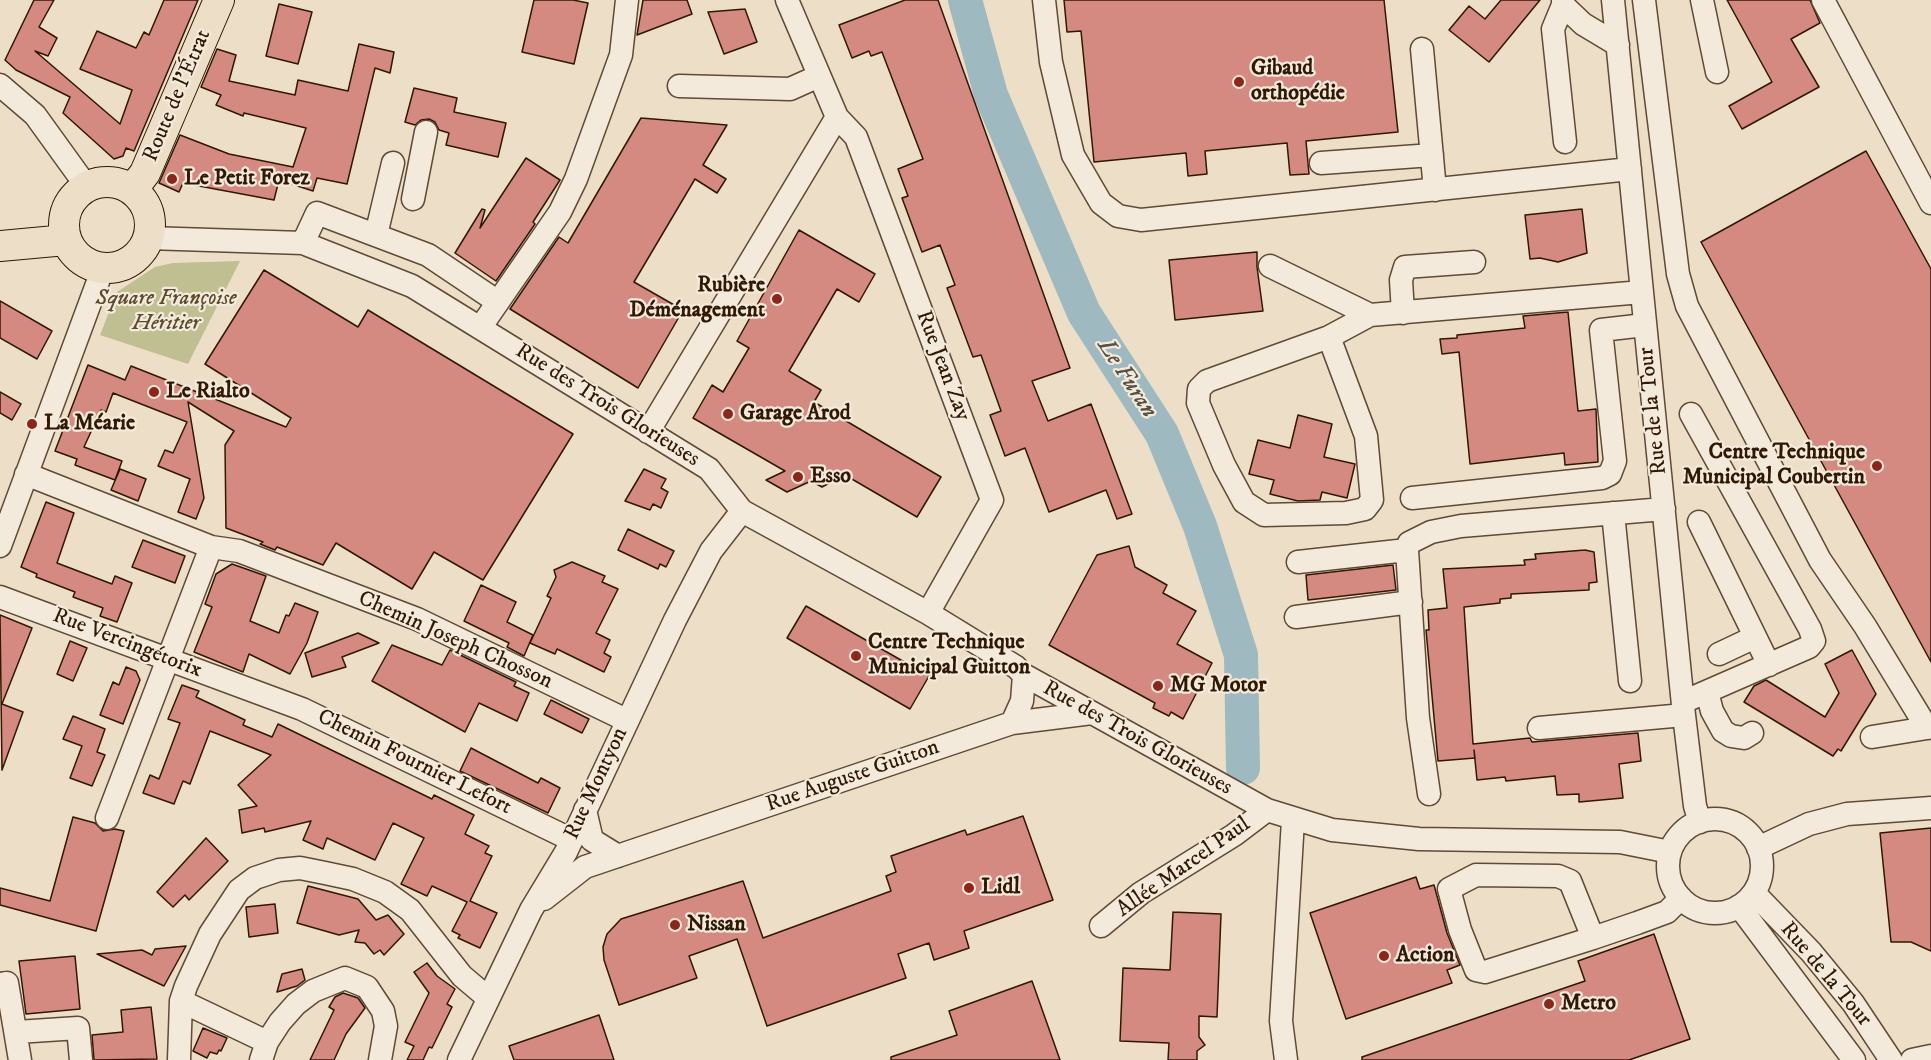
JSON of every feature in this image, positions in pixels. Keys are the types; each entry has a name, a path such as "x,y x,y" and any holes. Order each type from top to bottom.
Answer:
{"main road":[{"name":"Route de l'Étrat","path":"132,190 145,173 219,0"},
{"path":"110,182 132,190 147,209 150,221 148,238 138,255 128,263 103,268 79,258 65,231 70,202 87,187 110,182"},
{"path":"0,226 65,231"},
{"path":"0,246 65,231"}],"street":[{"path":"480,328 560,212 576,180 621,55 627,0"},
{"name":"Rue Jean Zay","path":"787,0 837,117 856,137 992,500 928,613"},
{"path":"1044,0 1051,62 1073,155 1101,203 1118,216 1141,220 1630,169"},
{"name":"Rue de la Tour","path":"1613,0 1684,709 1695,806 1700,822"},
{"path":"1644,0 1677,274 1687,306 1820,560 1929,727 1872,736"},
{"path":"1702,0 1717,72"},
{"path":"1823,0 1931,203"},
{"path":"1565,142 1553,28 1563,3 1583,24 1617,45"},
{"path":"1422,49 1435,190"},
{"path":"679,87 790,89 819,76"},
{"path":"0,85 35,116 87,187"},
{"path":"648,432 837,117"},
{"path":"386,193 412,206 426,132"},
{"path":"1321,163 1432,155"},
{"path":"375,235 393,163"},
{"path":"303,243 317,213 428,255 498,302"},
{"name":"Rue des Trois Glorieuses","path":"148,238 303,243 412,286 709,469 742,511 928,613 1016,667 1024,675 1267,810 1293,820 1332,830 1419,838 1620,842 1670,852"},
{"path":"1403,313 1401,280 1405,267 1474,262"},
{"path":"1270,266 1370,315"},
{"path":"0,546 103,268"},
{"path":"1329,337 1366,436 1372,500 1365,509 1346,513 1264,515 1244,502 1224,465 1198,403 1199,389 1207,381 1329,337 1370,315 1641,292"},
{"path":"1412,498 1602,478 1610,474 1615,461 1597,296"},
{"path":"1600,330 1645,325"},
{"path":"1539,729 1684,709 1707,692 1809,647 1814,641 1810,629 1691,414"},
{"name":"Chemin Joseph Chosson","path":"26,474 211,547 238,551 417,619 626,720"},
{"path":"1429,794 1418,718 1407,550 1409,543 1431,532 1461,526 1664,509"},
{"name":"Rue Montyon","path":"459,1060 531,910 572,840 626,720 711,551 742,511"},
{"path":"1613,513 1630,681"},
{"path":"1699,522 1769,665"},
{"path":"110,809 211,547"},
{"path":"1298,562 1407,550"},
{"name":"Rue Vercingétorix","path":"0,597 254,692"},
{"path":"1296,617 1411,602"},
{"path":"1719,654 1755,637"},
{"path":"1012,723 1022,701 1024,675"},
{"name":"Chemin Fournier Lefort","path":"254,692 302,709 572,840"},
{"path":"1707,692 1712,711 1723,731 1731,736 1744,738 1752,733"},
{"name":"Rue Auguste Guitton","path":"531,910 585,867 1012,723 1092,713"},
{"path":"1758,848 1809,824 1847,814 1931,808"},
{"path":"585,810 592,840 618,856"},
{"name":"Allée Marcel Paul","path":"1101,926 1141,893 1234,835 1267,810"},
{"path":"1286,1060 1281,1021 1293,820"},
{"path":"1727,821 1750,836 1758,848 1762,862 1761,876 1747,900 1719,913 1705,912 1692,907 1681,898 1669,876 1670,852 1677,838 1700,822 1727,821"},
{"path":"179,1060 181,1001 210,934 238,890 255,878 279,870 300,868 353,879 386,892 410,910 462,976 488,998"},
{"path":"1593,938 1570,881 1558,876 1476,875 1449,889 1460,930 1476,970 1485,972 1593,938 1667,912 1681,898"},
{"name":"Rue de la Tour","path":"1747,900 1854,1060"},
{"name":"Rue de la Tour","path":"1747,900 1825,969 1853,1003 1891,1060"},
{"path":"181,1001 264,1051 280,1022 297,1004 314,991 345,978 367,987 383,1011 386,1026 381,1057"},
{"path":"0,984 7,983 14,1045 78,1028 81,1060"},
{"path":"1912,1060 1931,1056"}],"green space":[{"name":"Square Françoise Héritier","path":"240,261 188,364 100,335 117,292 155,267 173,263"}],"building":[{"path":"34,0 54,0 39,27 57,38 48,56 35,51 120,124 132,90 80,69 97,31 136,48 144,32 149,35 164,0 198,0 134,151 126,148 123,156 114,159 63,113 70,97 16,70 5,60"},
{"path":"534,0 573,0 588,3 574,64 522,52"},
{"path":"643,0 687,0 692,14 637,35"},
{"path":"905,0 938,0 1070,368 1032,381 1048,421 1091,404 1132,514 1117,519 1106,490 1049,512 1025,448 1005,456 990,415 1001,411 981,355 973,357 947,288 955,285 940,245 922,252 902,198 908,196 898,169 923,159 882,52 871,56 869,51 852,58 839,25"},
{"name":"Gibaud orthopédie","path":"1064,0 1384,0 1398,132 1306,141 1309,174 1290,175 1287,143 1205,151 1207,174 1188,176 1186,153 1094,162 1081,31 1067,32"},
{"path":"1501,0 1540,0 1489,62 1449,30 1469,6 1485,19"},
{"path":"1727,0 1810,0 1820,23 1791,39 1819,87 1742,129 1729,106 1772,82"},
{"path":"279,4 312,12 298,64 266,56"},
{"path":"745,9 757,42 724,54 708,12"},
{"path":"359,44 394,52 390,73 375,68 347,184 317,178 313,191 279,180 274,200 183,183 179,192 159,183 180,135 229,154 293,167 306,128 244,113 243,116 216,105 221,95 201,87 217,49 236,55 229,81 295,95 298,80 348,91"},
{"path":"414,88 457,98 454,112 506,123 498,157 446,145 449,133 439,130 435,122 429,119 421,120 415,125 405,122"},
{"path":"641,118 727,125 703,165 726,179 717,193 695,179 634,282 683,310 638,388 510,309 559,237 568,243"},
{"name":"Centre Technique Municipal Coubertin","path":"1866,151 1931,269 1931,662 1701,242"},
{"path":"526,158 560,180 533,222 535,224 496,281 455,253 482,209 485,210 480,228"},
{"path":"1582,209 1587,253 1558,262 1540,258 1530,259 1525,215"},
{"path":"799,230 875,274 859,302 837,289 789,371 821,390 814,402 941,477 917,517 845,475 822,487 811,481 787,492 766,480 785,471 693,418 712,385 723,392 749,348 737,341"},
{"path":"1257,252 1263,311 1175,320 1169,260"},
{"path":"264,270 358,327 368,310 573,434 483,580 434,552 412,589 336,543 323,565 277,547 275,550 260,544 263,542 226,528 225,445 234,431 188,402 204,498 196,519 178,512 190,479 158,466 165,450 173,453 187,422 113,393 106,412 101,410 84,447 122,461 115,480 75,465 77,459 55,451 88,365 125,380 131,366 286,427 291,418 205,364"},
{"path":"0,301 52,331 37,359 0,338"},
{"path":"1568,312 1578,411 1596,409 1598,462 1565,465 1564,453 1470,464 1459,352 1442,354 1440,339 1525,328 1523,316"},
{"path":"0,392 21,404 12,420 0,413"},
{"path":"1298,415 1332,424 1324,457 1355,464 1347,498 1322,492 1320,500 1298,501 1270,494 1274,480 1249,474 1258,440 1290,448"},
{"path":"120,469 146,479 138,501 111,490"},
{"path":"644,469 666,479 661,488 668,492 661,508 653,504 650,510 625,501"},
{"path":"46,502 74,513 57,563 112,584 115,576 132,583 117,622 100,616 103,608 73,597 75,592 36,577 37,574 21,567"},
{"path":"628,529 674,551 666,567 660,564 658,569 618,550"},
{"path":"143,540 185,556 175,583 132,567"},
{"path":"1129,546 1135,567 1167,585 1163,593 1196,611 1177,644 1212,663 1183,719 1171,712 1169,716 1153,708 1155,703 1049,645 1097,555"},
{"path":"1585,550 1594,552 1597,582 1589,583 1589,590 1511,594 1511,598 1500,599 1500,603 1464,607 1473,744 1530,738 1532,742 1638,733 1641,761 1619,764 1623,798 1579,802 1579,794 1557,795 1555,776 1506,781 1505,777 1477,780 1475,758 1438,761 1426,630 1429,630 1428,610 1447,608 1443,569 1525,565 1524,560 1536,559 1535,554"},
{"path":"572,562 605,576 602,582 618,589 596,633 610,640 604,653 611,657 604,672 557,649 555,654 530,643 551,598 547,596 556,577 554,570"},
{"path":"232,564 266,576 250,621 279,633 286,615 289,616 295,603 318,612 307,643 290,674 249,654 243,672 194,652 212,607 205,604 216,574"},
{"path":"1393,565 1396,590 1308,600 1306,575"},
{"path":"481,585 516,602 507,622 533,635 524,656 507,647 509,643 464,621"},
{"name":"Centre Technique Municipal Guitton","path":"806,606 929,676 910,709 787,638"},
{"path":"0,615 32,628 2,704 23,712 2,770"},
{"path":"358,633 379,643 342,657 346,667 312,677 305,653"},
{"path":"70,641 87,648 73,681 57,674"},
{"path":"392,645 442,665 450,650 516,682 514,686 529,693 517,721 479,703 465,732 372,681"},
{"path":"1852,650 1876,694 1841,751 1838,749 1833,756 1744,702 1754,686 1766,680 1825,717 1839,693 1825,664"},
{"path":"126,667 136,671 140,680 123,724 100,715 113,682 119,685"},
{"path":"182,685 199,691 196,697 245,720 243,725 272,737 278,724 432,799 434,795 474,815 465,834 489,846 485,853 492,856 470,901 497,913 480,948 458,938 460,935 452,931 467,902 432,886 427,896 401,884 424,838 393,823 375,860 327,838 323,849 303,840 311,821 265,832 264,828 242,833 239,810 257,806 238,785 271,755 210,731 190,784 183,781 174,804 143,793 150,775 159,779 180,723 168,719"},
{"path":"551,700 589,719 582,733 544,714"},
{"path":"73,716 105,729 97,752 105,755 92,786 70,778 82,746 63,739"},
{"path":"471,748 538,783 541,778 560,788 548,813 460,771"},
{"path":"1023,816 1053,900 964,931 969,948 934,960 929,943 898,954 906,978 767,1026 737,939 689,956 697,978 619,1005 604,960 603,947 607,934 621,919 743,881 763,938 891,891 886,876 896,872 891,856 965,830 967,835"},
{"path":"73,817 95,823 103,831 115,829 124,831 96,931 0,905 0,888 50,901"},
{"path":"1931,828 1931,951 1911,942 1891,942 1880,833"},
{"path":"206,838 228,861 189,900 185,895 173,907 157,892"},
{"name":"Action","path":"1416,877 1420,889 1434,885 1447,933 1460,965 1447,970 1452,983 1346,1019 1310,913"},
{"path":"308,886 358,899 376,920 388,915 404,934 384,955 380,950 374,954 365,943 355,942 359,930 339,935 297,923"},
{"path":"275,904 278,933 249,937 246,907"},
{"path":"1173,912 1221,914 1217,1017 1199,1016 1199,1037 1205,1045 1197,1051 1197,1060 1168,1060 1169,1043 1120,1041 1123,968 1170,970"},
{"path":"1654,934 1690,1039 1629,1060 1362,1060 1362,1057 1585,981 1578,961"},
{"path":"186,946 164,986 97,954 142,950 152,955 155,949"},
{"path":"75,956 80,1009 26,1014 19,961"},
{"path":"427,963 437,976 455,989 447,1004 452,1007 432,1048 429,1047 423,1060 407,1060 414,1046 405,1042 429,993 414,972"},
{"path":"302,969 305,980 297,986 277,992 282,974"},
{"path":"1032,981 1060,1060 891,1060 891,1057 957,1035 949,1011"},
{"path":"343,993 358,998 365,1008 346,1034 334,1060 310,1060 334,1010 329,1007 335,997"},
{"path":"151,1007 157,1059 94,1060 92,1035 123,1032 121,1010"},
{"path":"599,1015 614,1060 514,1060 509,1046"},
{"path":"203,1028 227,1038 221,1051 219,1050 217,1054 210,1052 207,1058 193,1051"}],"waterway":[{"name":"Le Furan","path":"965,0 991,95 1084,313 1162,434 1200,526 1241,655 1243,768"}],"place":[{"name":"Gibaud orthopédie","path":"1239,82"},
{"name":"Le Petit Forez","path":"172,179"},
{"name":"Rubière Déménagement","path":"777,299"},
{"name":"Le Rialto","path":"154,392"},
{"name":"Garage Arod","path":"728,414"},
{"name":"La Méarie","path":"32,424"},
{"name":"Centre Technique Municipal Coubertin","path":"1877,466"},
{"name":"Esso","path":"798,477"},
{"name":"Centre Technique Municipal Guitton","path":"856,656"},
{"name":"MG Motor","path":"1158,686"},
{"name":"Lidl","path":"969,888"},
{"name":"Nissan","path":"675,925"},
{"name":"Action","path":"1384,956"},
{"name":"Metro","path":"1549,1004"}]}
